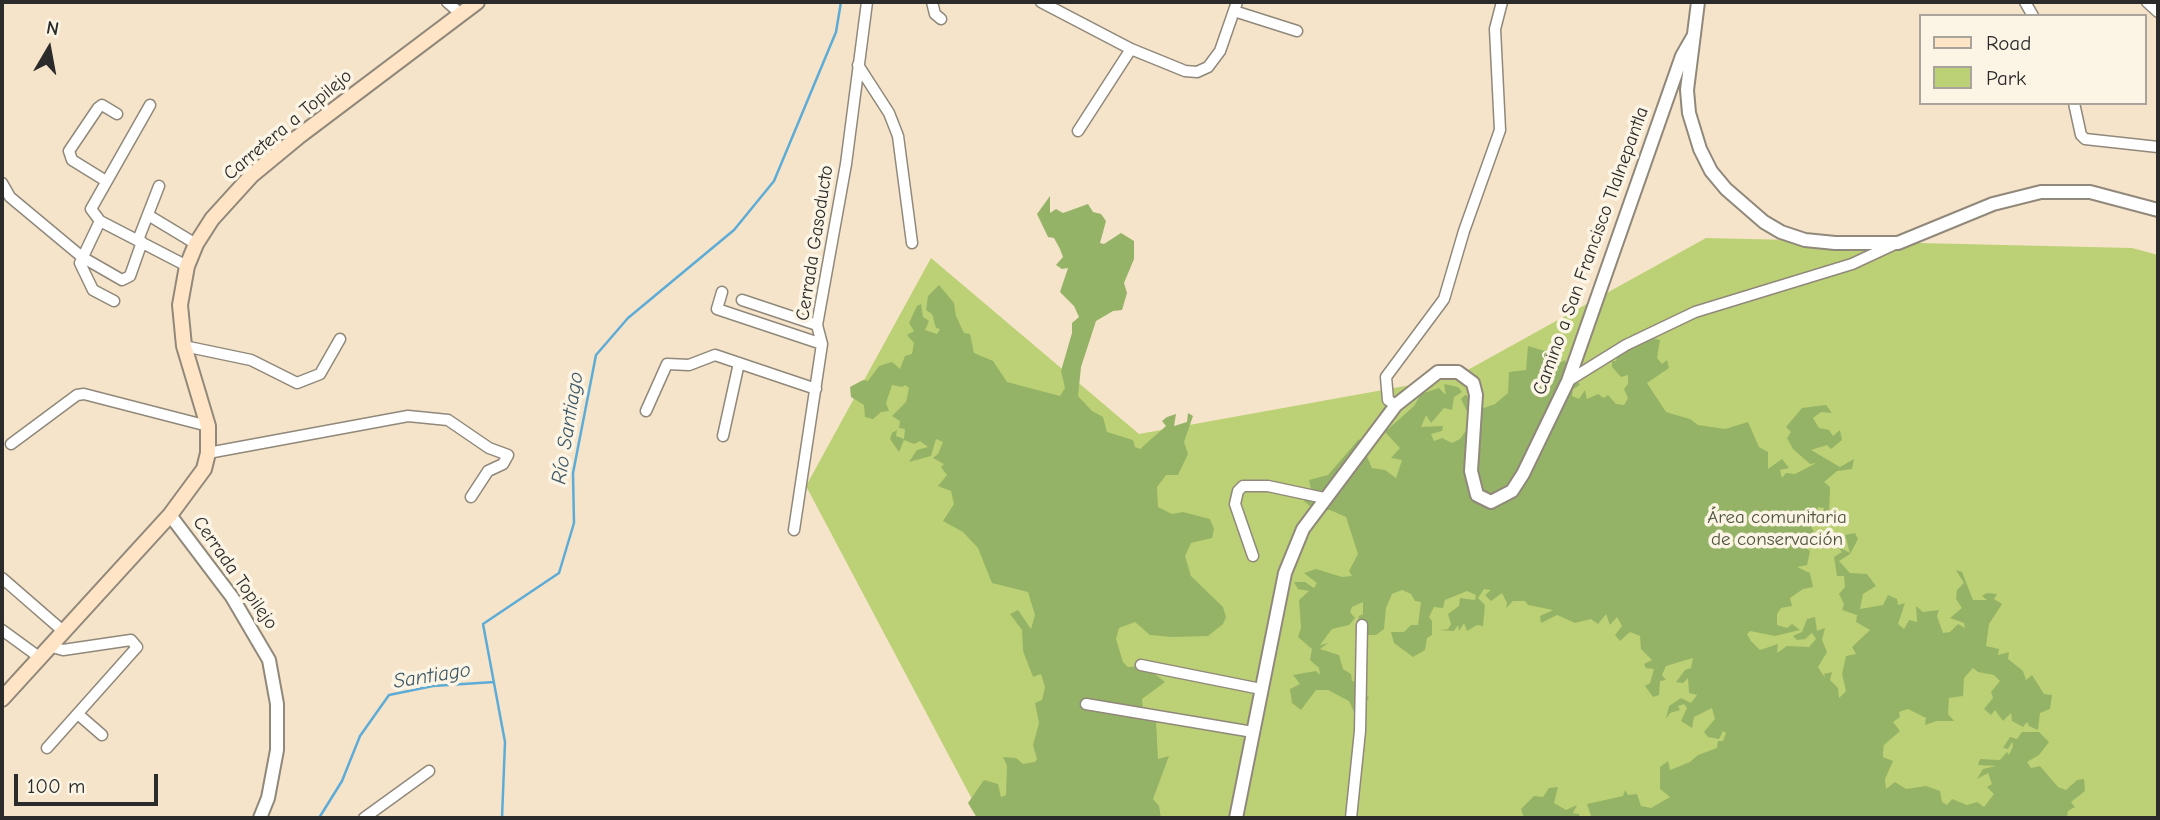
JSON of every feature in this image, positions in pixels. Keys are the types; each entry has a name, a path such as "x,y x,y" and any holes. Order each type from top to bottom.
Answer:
{"main road":[{"name":"Carretera a Topilejo","path":"2,699 170,516 196,483 208,453 208,426 184,346 180,305 187,266 196,244 217,213 252,175 298,137 477,2"}],"street":[{"path":"447,2 461,14"},
{"name":"Cerrada Gasoducto","path":"794,530 822,344 817,325 846,164 867,2"},
{"path":"932,2 935,14 942,19"},
{"path":"1041,2 1131,49 1185,71 1197,72 1208,67 1220,51 1236,6 1297,31"},
{"path":"1396,405 1388,400 1387,377 1444,299 1464,231 1500,130 1495,29 1502,2"},
{"path":"1698,2 1687,90 1689,113 1711,171 1726,189 1764,222 1805,240 1898,243"},
{"path":"2147,2 2158,12"},
{"name":"Camino a San Francisco Tlalnepantla","path":"1236,818 1285,573 1294,547 1324,498 1396,405 1438,372 1458,372 1468,376 1476,395 1473,486 1477,495 1491,502 1511,491 1523,474 1567,382 1682,56 1694,35"},
{"path":"1078,131 1131,49"},
{"path":"858,65 889,113 898,136 912,243"},
{"path":"106,181 68,158 98,108 102,105 117,114"},
{"path":"150,105 91,209 100,221 187,266"},
{"path":"2074,105 2081,135 2096,142 2158,148"},
{"path":"2,183 10,197 82,257 122,279 127,279 159,187"},
{"path":"1567,382 1626,345 1695,312 1852,264 1981,208 2042,192 2090,192 2158,210"},
{"path":"148,215 196,244"},
{"path":"100,221 82,257 81,268 93,290 114,300"},
{"path":"722,292 717,309 822,344"},
{"path":"741,300 817,325"},
{"path":"184,346 251,360 297,383 320,374 340,339"},
{"path":"646,411 667,364 690,365 715,355 816,388"},
{"path":"723,436 739,363"},
{"path":"11,444 77,395 84,394 208,426"},
{"path":"208,453 421,416 448,420 489,448 508,455 503,464 488,471 471,497"},
{"path":"1253,555 1235,504 1238,491 1243,486 1268,486 1324,498"},
{"name":"Cerrada Topilejo","path":"170,516 233,597 269,660 277,704 277,750 268,798 260,818"},
{"path":"2,578 64,631"},
{"path":"1350,818 1360,731 1362,625"},
{"path":"2,629 44,652 125,640 137,643 134,655 47,748"},
{"path":"1141,665 1261,689"},
{"path":"1086,704 1253,733"},
{"path":"79,715 102,735"},
{"path":"364,818 429,771"}],"green space":[{"path":"1050,196 1050,213 1056,209 1063,213 1088,204 1093,212 1101,214 1106,221 1100,243 1104,244 1121,233 1134,241 1134,259 1124,283 1127,293 1122,310 1113,311 1096,321 1081,367 1078,396 1092,411 1103,417 1107,432 1133,440 1135,447 1140,449 1166,426 1162,421 1167,417 1176,414 1174,426 1187,422 1188,413 1193,416 1184,442 1188,454 1178,475 1166,475 1157,487 1158,507 1172,514 1183,512 1210,519 1214,529 1212,538 1191,543 1185,556 1191,576 1223,607 1226,617 1223,624 1208,636 1172,637 1150,635 1135,622 1119,628 1116,639 1123,662 1128,667 1145,666 1165,682 1142,699 1143,710 1156,721 1158,759 1169,756 1153,799 1159,806 1161,818 977,818 968,803 984,780 998,784 1001,797 1006,795 1007,766 1003,757 1016,758 1023,764 1035,762 1037,759 1033,745 1039,723 1035,703 1042,700 1045,687 1041,674 1033,677 1023,651 1022,630 1010,614 1018,610 1031,629 1035,615 1028,592 992,583 978,548 963,532 943,521 954,504 951,491 938,486 947,475 941,467 944,464 933,458 938,454 943,442 936,439 931,456 909,462 917,450 928,447 920,441 914,444 904,440 899,452 890,439 892,433 897,430 896,436 904,439 905,429 899,428 900,421 892,416 906,402 909,388 905,385 892,385 886,403 889,411 881,412 873,419 865,417 864,405 851,397 850,387 863,380 868,381 879,366 892,362 900,369 905,356 912,354 914,343 907,335 914,331 909,323 917,306 921,304 923,317 929,321 925,330 937,334 940,329 936,328 932,314 926,310 928,296 939,285 954,303 956,316 964,333 970,334 974,353 993,361 1007,382 1060,396 1065,388 1061,371 1072,333 1072,323 1079,317 1074,306 1060,292 1068,268 1062,269 1056,265 1063,257 1054,238 1048,237 1037,214"},
{"name":"Área comunitaria de conservación","path":"1706,238 2132,248 2158,255 2158,818 982,818 806,486 931,258 1139,434 1455,377"},
{"path":"1634,333 1660,340 1657,358 1662,364 1667,360 1669,368 1647,383 1666,412 1690,419 1698,425 1725,429 1748,422 1759,447 1768,452 1768,469 1782,459 1789,468 1780,470 1782,478 1786,473 1795,474 1816,463 1810,464 1793,449 1787,438 1791,432 1786,427 1802,408 1826,405 1832,413 1821,412 1813,418 1819,428 1829,430 1833,436 1840,430 1842,440 1831,449 1827,445 1811,450 1840,467 1854,459 1852,469 1837,471 1824,482 1830,487 1829,516 1822,520 1824,508 1818,507 1811,526 1815,534 1805,547 1810,551 1807,565 1797,567 1810,573 1813,587 1803,589 1790,598 1792,606 1781,608 1777,614 1777,625 1787,628 1792,624 1800,630 1775,636 1750,631 1747,634 1751,641 1760,650 1778,644 1777,653 1787,646 1809,647 1816,639 1812,633 1805,639 1797,640 1793,636 1802,632 1807,619 1815,617 1817,631 1825,628 1822,640 1827,652 1818,667 1825,678 1824,674 1832,672 1830,680 1838,688 1839,698 1846,691 1842,674 1846,656 1856,654 1852,647 1870,630 1856,622 1857,615 1842,610 1844,604 1839,594 1845,587 1844,576 1837,576 1834,557 1842,552 1837,546 1850,553 1845,535 1855,533 1858,539 1850,554 1839,561 1850,573 1867,574 1876,586 1863,594 1860,609 1883,605 1888,595 1897,599 1898,605 1905,603 1898,624 1904,629 1909,620 1917,622 1916,606 1923,612 1939,610 1937,616 1943,633 1950,632 1958,624 1965,628 1964,623 1950,618 1962,608 1956,599 1957,590 1964,583 1956,570 1962,572 1973,600 1987,600 1982,596 1987,593 1997,594 1994,599 2002,604 1989,624 1986,646 1999,649 1998,655 2009,652 2008,659 2023,671 2026,680 2032,675 2044,694 2052,695 2050,709 2040,713 2038,730 2027,722 2023,727 2012,721 2011,713 2003,721 1995,710 1991,715 1984,709 1993,698 1991,692 2000,681 1994,675 1978,672 1973,668 1964,678 1963,696 1949,698 1948,714 1954,721 1937,721 1925,725 1926,718 1908,709 1899,712 1900,717 1893,722 1900,731 1884,745 1883,757 1893,761 1885,779 1886,789 1895,782 1906,789 1926,786 1940,791 1942,802 1947,805 1952,799 1967,805 1977,802 1984,807 1994,794 1987,787 1992,784 1988,773 1977,779 1983,769 1996,766 1978,765 1980,759 2000,760 2007,752 2009,755 2013,746 2012,742 2008,749 2003,748 2010,737 2017,739 2022,732 2039,732 2049,742 2039,755 2027,762 2031,768 2040,766 2058,787 2066,790 2077,780 2084,779 2085,791 2071,802 2075,807 2068,811 2067,818 1583,818 1591,816 1587,804 1623,796 1625,790 1628,795 1637,794 1641,806 1651,808 1670,797 1660,789 1660,767 1668,761 1670,770 1690,762 1698,755 1717,748 1718,741 1723,741 1726,733 1723,731 1719,739 1708,737 1704,732 1715,719 1712,708 1694,717 1692,728 1681,721 1687,708 1684,704 1678,706 1680,710 1670,713 1666,719 1669,706 1681,698 1691,703 1697,695 1689,693 1688,678 1683,683 1676,682 1685,670 1691,668 1693,658 1666,666 1662,675 1666,680 1660,681 1659,695 1653,697 1645,686 1650,683 1654,669 1646,668 1644,664 1652,660 1641,649 1640,636 1630,632 1620,641 1615,635 1622,626 1617,617 1610,625 1606,614 1598,624 1591,619 1575,623 1557,615 1541,623 1540,616 1553,610 1528,605 1525,601 1513,601 1506,608 1507,603 1502,593 1491,601 1485,595 1491,590 1484,589 1478,598 1485,605 1483,626 1477,625 1467,631 1464,623 1459,631 1458,625 1454,631 1440,630 1448,629 1451,624 1448,614 1459,606 1460,598 1475,600 1476,595 1467,591 1445,600 1443,608 1434,607 1429,617 1432,621 1432,635 1427,638 1425,650 1413,657 1394,643 1391,632 1404,632 1411,625 1418,625 1421,602 1415,601 1411,594 1402,590 1392,594 1386,608 1384,629 1376,635 1364,635 1357,628 1359,616 1363,614 1363,602 1352,607 1350,612 1355,618 1349,625 1332,629 1320,645 1328,643 1320,649 1339,655 1343,669 1351,674 1352,681 1356,682 1358,693 1369,697 1360,715 1355,714 1349,701 1328,690 1316,690 1301,710 1292,703 1290,689 1300,684 1293,675 1316,671 1320,675 1319,668 1310,660 1312,649 1298,637 1301,628 1299,600 1309,591 1298,589 1294,582 1305,582 1314,588 1317,583 1304,573 1316,569 1342,577 1352,576 1349,571 1358,554 1346,517 1330,510 1317,510 1312,516 1311,507 1304,501 1311,489 1309,480 1328,475 1359,439 1372,468 1385,470 1396,478 1402,460 1391,458 1400,448 1385,432 1414,406 1421,394 1439,388 1446,395 1444,384 1458,387 1462,392 1454,397 1452,410 1444,408 1431,423 1426,415 1421,427 1443,426 1442,431 1431,434 1434,441 1442,438 1452,443 1460,439 1472,422 1461,399 1465,395 1475,399 1484,408 1495,404 1508,393 1509,372 1526,370 1528,346 1545,351 1560,363 1565,360 1568,370 1580,385 1573,389 1572,396 1579,399 1585,390 1587,399 1598,394 1604,398 1608,395 1616,404 1624,405 1628,398 1624,389 1628,384 1628,375 1621,377 1612,367 1612,361 1616,361 1619,350 1637,342"},
{"path":"1558,787 1554,803 1566,810 1577,805 1573,813 1579,814 1580,818 1524,818 1521,809 1534,796 1543,797 1549,788"}],"waterway":[{"name":"Río Santiago","path":"502,818 505,742 483,624 559,573 574,523 573,473 596,355 628,318 734,230 774,181 836,32 841,2"},
{"name":"Santiago","path":"319,818 342,781 360,736 389,695 433,686 494,682"}]}
